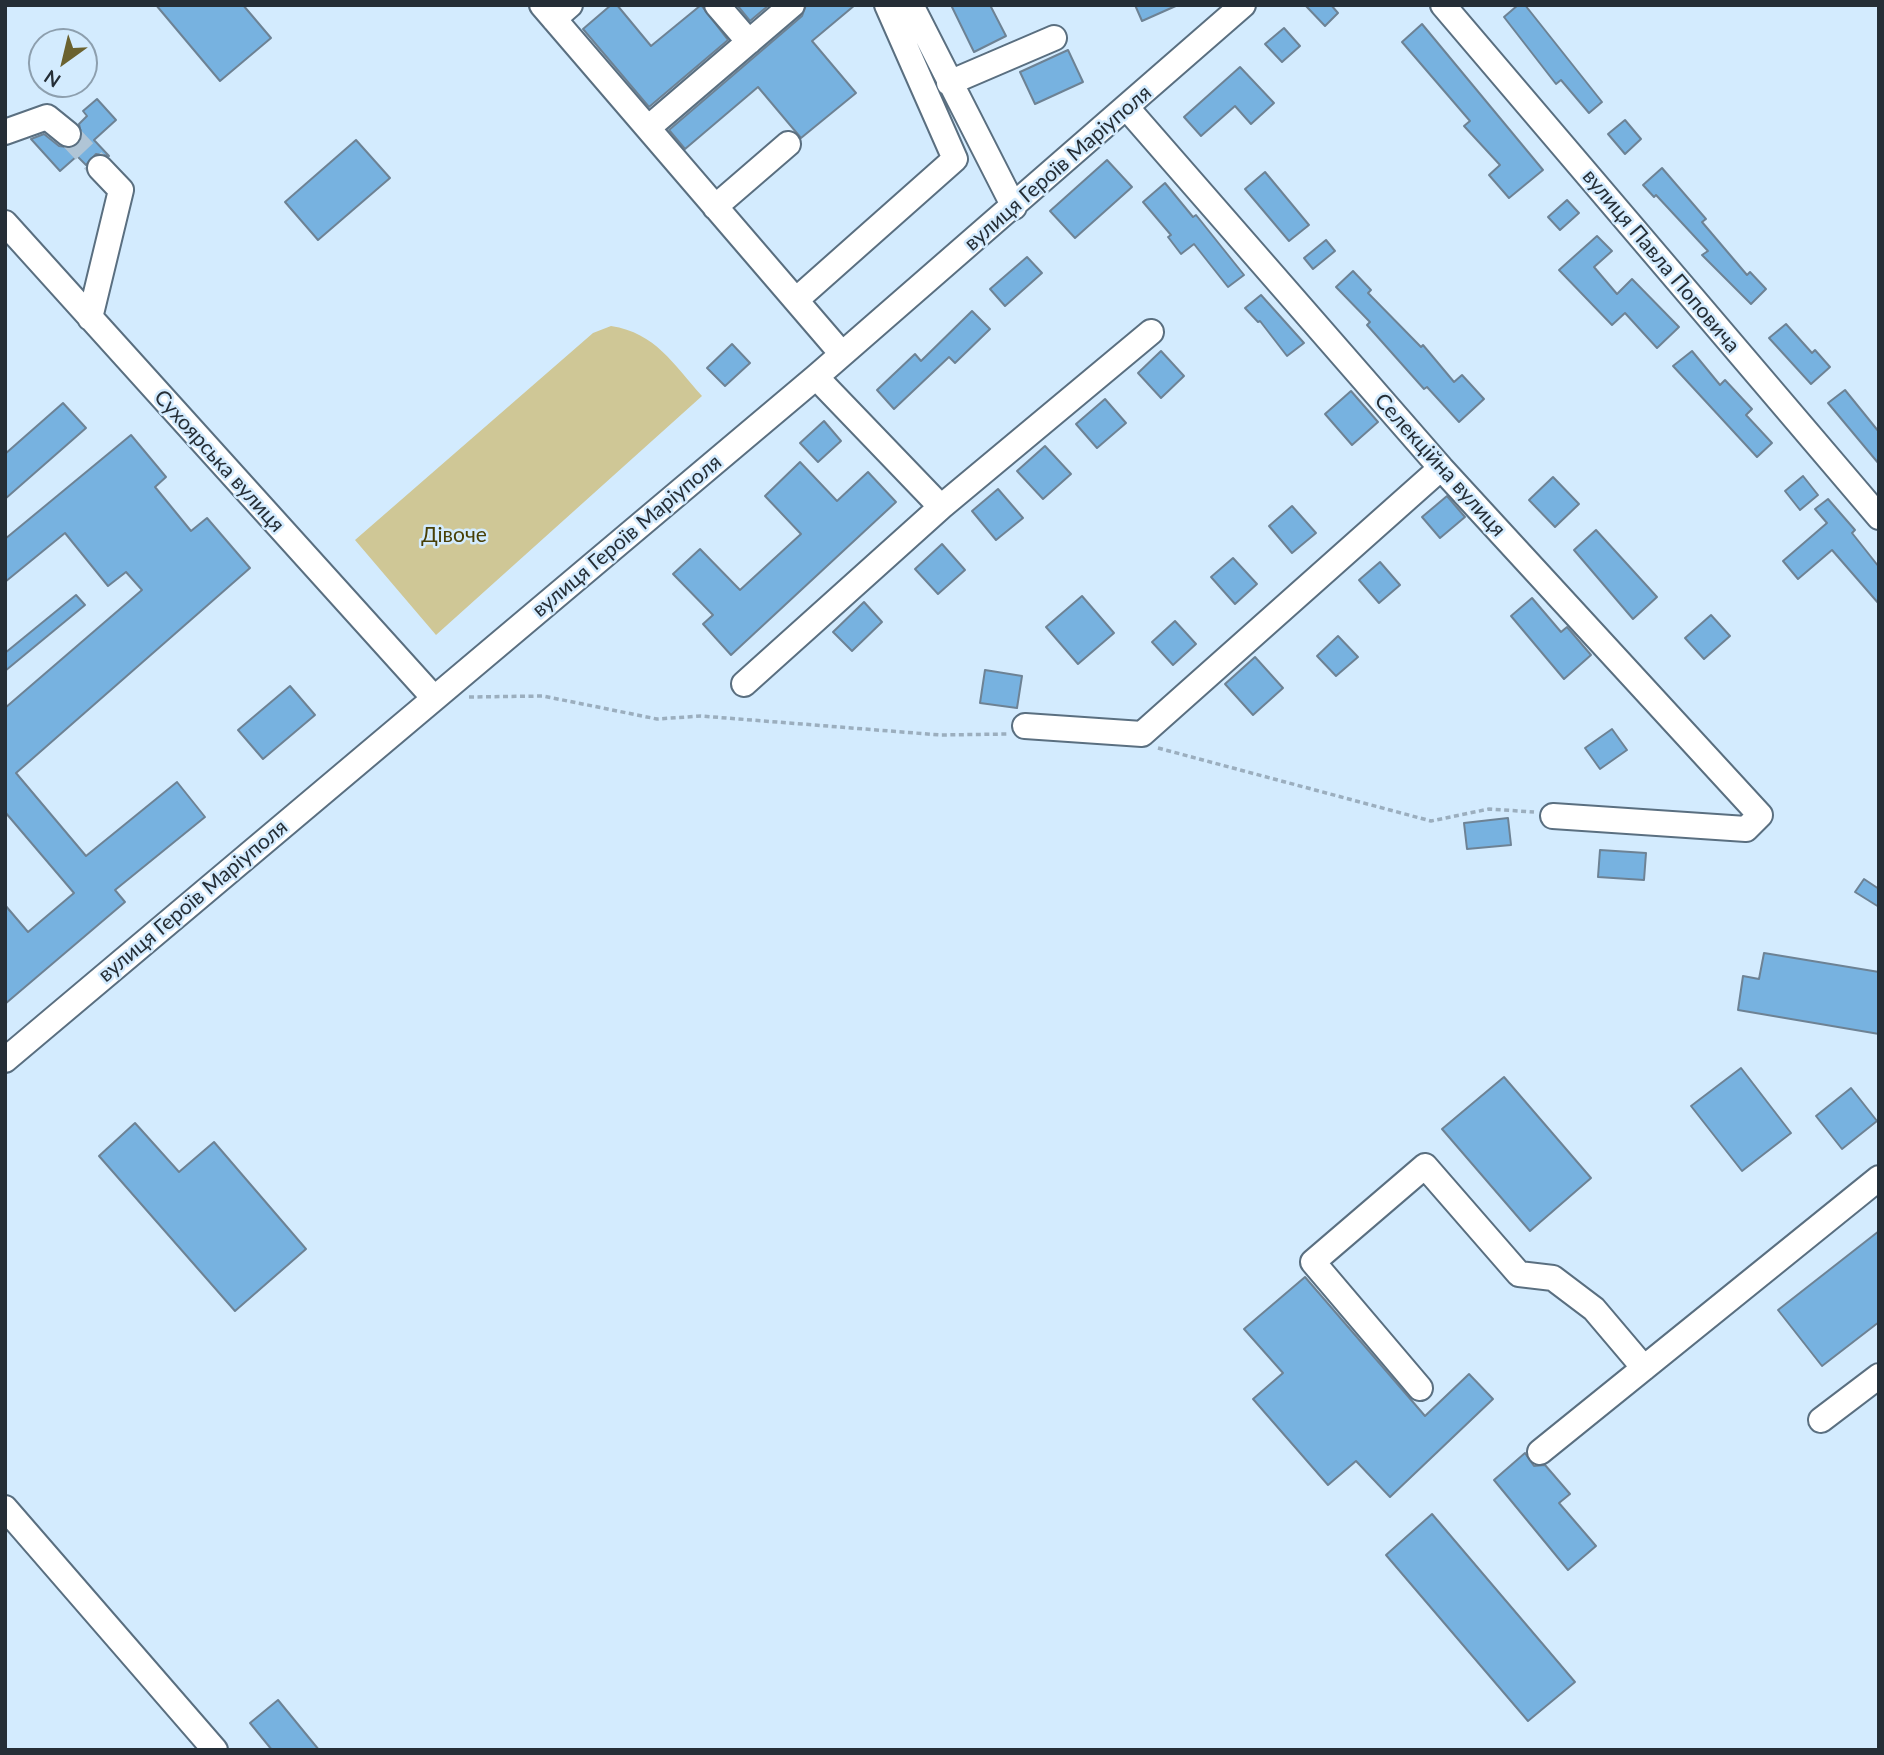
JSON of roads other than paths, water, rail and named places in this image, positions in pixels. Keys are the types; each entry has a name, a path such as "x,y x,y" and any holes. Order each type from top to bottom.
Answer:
{"street":[{"path":"717,5 749,42"},
{"path":"648,128 792,5"},
{"path":"796,300 955,159 887,5"},
{"path":"911,5 1014,207"},
{"name":"вулиця Героїв Маріуполя","path":"5,1060 1014,207 1127,108 1213,16 1243,5"},
{"name":"вулиця Павла Поповича","path":"1443,5 1879,517"},
{"path":"555,10 648,128 842,354"},
{"path":"949,83 1054,38"},
{"name":"Селекційна вулиця","path":"1127,108 1441,468 1760,815 1746,829 1553,816"},
{"path":"5,132 47,117 68,134"},
{"path":"715,207 788,144"},
{"path":"90,318 121,190 100,168"},
{"name":"Сухоярська вулиця","path":"5,223 433,698"},
{"path":"744,684 941,507 1151,332"},
{"path":"816,377 941,507"},
{"path":"1025,726 1142,734 1441,468"},
{"path":"1420,1388 1313,1262 1425,1166 1519,1274 1553,1278 1594,1309 1644,1368"},
{"path":"1540,1452 1879,1178"},
{"path":"1821,1420 1879,1376"},
{"path":"5,1508 215,1750"}],"tunnel":[{"path":"68,134 100,168"}],"park label":[{"name":"Дівоче","path":"454,535"}]}
